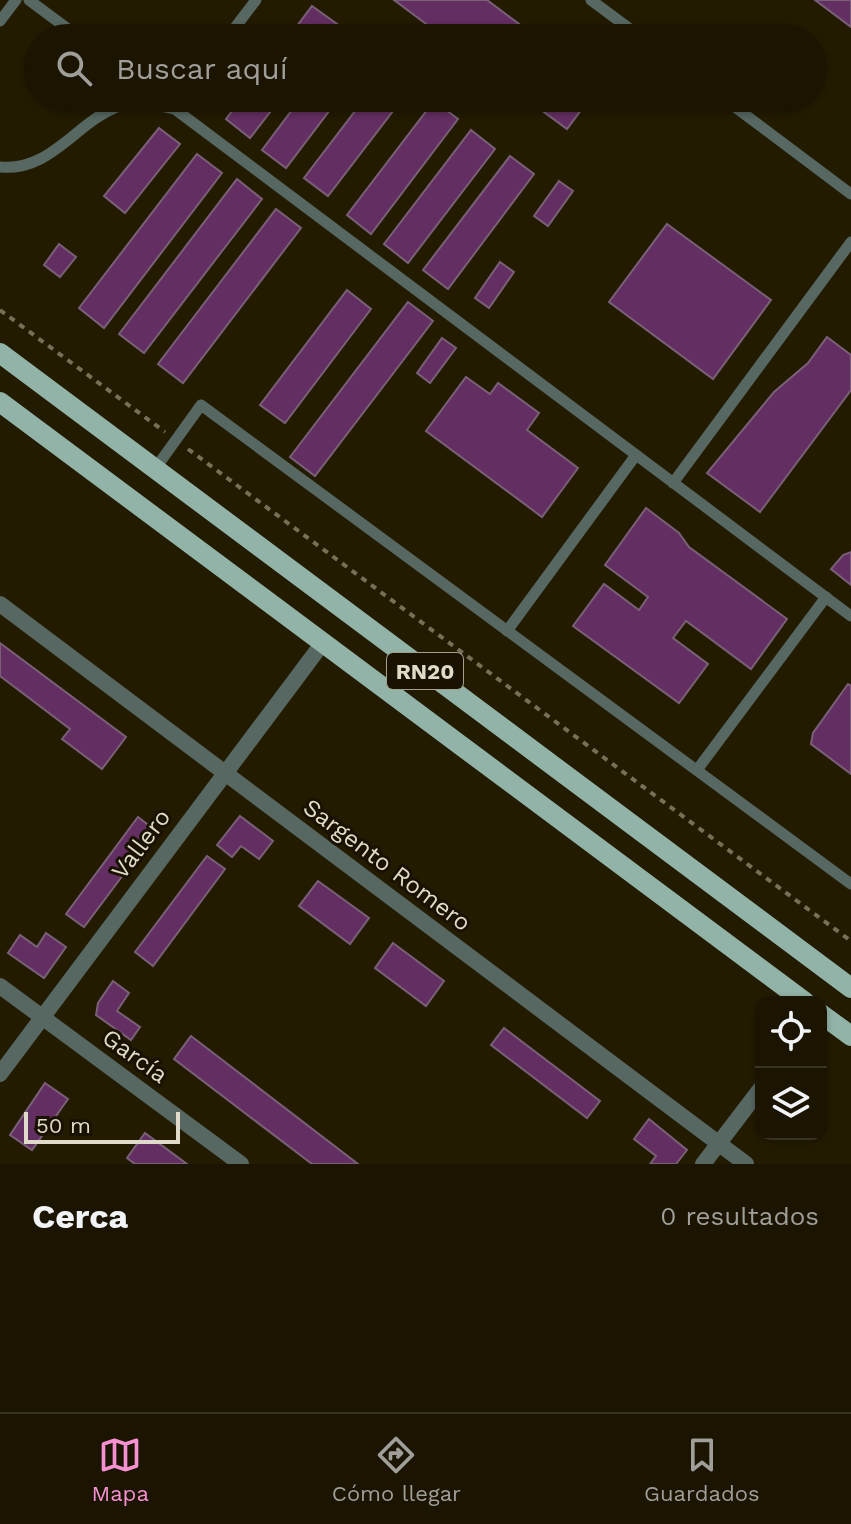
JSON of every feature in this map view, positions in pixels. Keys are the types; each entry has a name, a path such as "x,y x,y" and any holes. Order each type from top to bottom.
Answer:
{"main road":[{"name":"RN20","path":"0,353 851,988"},
{"name":"RN20","path":"0,402 797,996"},
{"path":"827,1018 851,1036"}],"street":[{"name":"Sargento Romero","path":"0,604 746,1164"},
{"name":"Vallero","path":"0,1074 322,644"},
{"name":"García","path":"0,986 241,1164"},
{"path":"703,1164 755,1096"}],"lane":[{"path":"0,21 16,0"},
{"path":"29,0 61,24"},
{"path":"238,24 256,0"},
{"path":"591,0 623,24"},
{"path":"0,167 17,169 42,159 109,112"},
{"path":"178,112 851,616"},
{"path":"742,112 851,194"},
{"path":"673,483 851,242"},
{"path":"155,469 201,405 851,884"},
{"path":"507,631 636,455"},
{"path":"697,770 826,597"}],"path":[{"path":"0,310 851,941"}],"building":[{"path":"394,0 487,0 519,24 426,24"},
{"path":"815,0 851,0 851,27"},
{"path":"312,6 337,24 298,24"},
{"path":"231,112 270,112 250,138 226,119"},
{"path":"290,112 328,112 286,168 262,150"},
{"path":"354,112 392,112 328,196 304,178"},
{"path":"426,112 449,112 458,119 371,234 347,215"},
{"path":"544,112 580,112 567,129"},
{"path":"159,128 180,144 125,213 104,196"},
{"path":"471,130 495,149 408,263 384,244"},
{"path":"197,154 222,173 104,328 79,308"},
{"path":"510,156 534,174 448,289 423,270"},
{"path":"237,179 262,199 144,353 119,334"},
{"path":"559,181 573,191 548,226 534,216"},
{"path":"276,209 301,228 183,383 158,364"},
{"path":"667,224 771,300 713,379 609,302"},
{"path":"59,244 76,257 60,277 44,265"},
{"path":"500,262 514,272 489,308 475,298"},
{"path":"347,290 371,309 285,423 260,405"},
{"path":"408,302 433,321 315,476 290,457"},
{"path":"827,337 851,355 851,390 760,512 707,473 774,392 808,363"},
{"path":"442,338 456,348 430,383 417,373"},
{"path":"466,377 490,394 498,383 539,413 527,430 578,468 542,517 426,431"},
{"path":"646,508 679,533 689,547 787,619 751,669 686,621 673,638 708,664 679,703 573,626 604,584 639,610 648,597 605,565"},
{"path":"851,552 851,585 831,569 843,555"},
{"path":"0,643 126,737 102,769 62,739 70,729 0,676"},
{"path":"848,684 851,686 851,774 811,744 813,733"},
{"path":"240,816 273,841 259,859 241,846 232,857 217,845"},
{"path":"138,817 156,831 84,927 66,914"},
{"path":"207,856 225,869 153,966 135,952"},
{"path":"318,881 369,918 350,944 299,906"},
{"path":"46,933 66,947 44,978 8,953 20,935 37,947"},
{"path":"393,943 444,981 426,1006 375,968"},
{"path":"113,981 129,993 117,1011 140,1027 131,1040 96,1015 98,1003"},
{"path":"504,1028 600,1101 587,1118 491,1045"},
{"path":"191,1036 358,1164 312,1164 174,1059"},
{"path":"45,1083 68,1099 32,1150 10,1135"},
{"path":"649,1119 687,1150 676,1164 650,1164 656,1156 634,1139"},
{"path":"145,1133 187,1164 135,1164 127,1158"}]}
